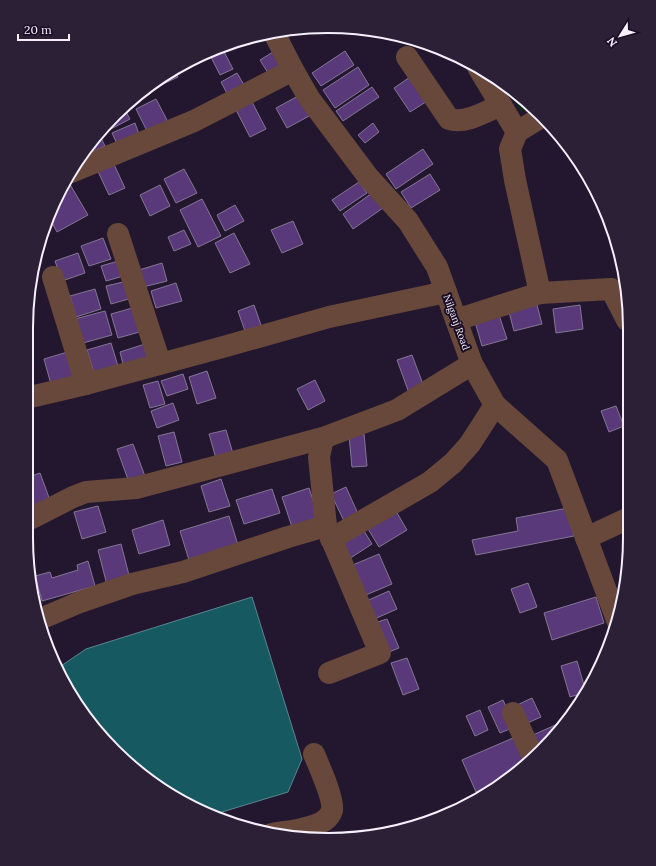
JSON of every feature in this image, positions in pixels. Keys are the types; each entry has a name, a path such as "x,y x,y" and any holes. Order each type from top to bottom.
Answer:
{"street":[{"name":"Nilganj Road","path":"276,38 292,70 310,98 369,178 408,221 437,267 472,364 495,405 557,460 614,610"},
{"path":"407,56 449,119 457,121 471,118 501,105"},
{"path":"80,168 194,121 292,70"},
{"path":"485,79 518,132"},
{"path":"537,120 518,132 510,149 515,180 540,293"},
{"path":"118,234 160,364"},
{"path":"53,277 86,384"},
{"path":"456,320 540,293 618,284 620,294"},
{"path":"33,396 86,384 223,347 329,316 446,292"},
{"path":"33,518 73,497 86,492 136,488 323,438 396,410 472,364"},
{"path":"44,617 80,602 132,584 183,572 288,537 329,532 430,482 453,463 470,444 495,405"},
{"path":"323,438 319,457 329,532 380,653 329,673"},
{"path":"586,538 623,521"},
{"path":"513,713 531,753"},
{"path":"292,830 319,823 326,819 332,810 331,799 314,754"}],"shaded area":[{"path":"511,96 526,109 522,111"},
{"path":"252,597 302,759 288,792 220,813 180,793 148,772 119,747 106,733 83,702 63,668 62,665 86,649"}],"building":[{"path":"345,51 354,65 321,86 312,73"},
{"path":"224,52 233,69 220,75 211,57"},
{"path":"273,52 281,65 268,73 260,60"},
{"path":"358,67 369,85 335,108 323,90"},
{"path":"237,73 247,90 230,99 221,82"},
{"path":"416,73 432,98 410,112 394,88"},
{"path":"177,75 178,77 161,85"},
{"path":"372,87 379,97 343,121 336,111"},
{"path":"300,95 311,115 287,128 276,108"},
{"path":"156,99 168,122 148,133 136,109"},
{"path":"251,100 266,129 250,137 235,108"},
{"path":"126,112 130,119 109,130 119,119"},
{"path":"135,123 140,137 118,146 112,133"},
{"path":"373,123 379,132 365,143 358,135"},
{"path":"101,139 105,146 91,152"},
{"path":"423,149 433,164 396,189 386,174"},
{"path":"111,158 125,188 109,195 95,165"},
{"path":"184,169 197,193 176,203 164,179"},
{"path":"430,174 440,190 411,208 401,192"},
{"path":"359,182 367,193 340,211 332,200"},
{"path":"70,185 88,215 57,232 52,223"},
{"path":"160,185 170,206 150,216 140,195"},
{"path":"372,193 383,208 353,229 343,214"},
{"path":"202,199 221,236 198,247 180,210"},
{"path":"235,205 244,221 225,231 217,215"},
{"path":"293,221 303,244 282,253 271,230"},
{"path":"184,230 191,244 174,251 168,237"},
{"path":"234,233 250,264 230,273 215,243"},
{"path":"103,238 111,259 89,266 81,246"},
{"path":"78,253 85,273 62,281 55,261"},
{"path":"122,260 127,275 106,281 101,266"},
{"path":"162,263 167,281 143,287 139,270"},
{"path":"127,281 132,298 111,304 106,286"},
{"path":"176,283 182,301 156,308 151,291"},
{"path":"95,289 101,309 76,317 70,296"},
{"path":"254,305 262,328 246,334 238,311"},
{"path":"537,305 542,324 514,331 509,312"},
{"path":"580,305 583,329 556,333 553,309"},
{"path":"136,307 143,331 118,338 111,314"},
{"path":"105,311 112,335 83,343 75,319"},
{"path":"499,315 507,339 482,346 475,322"},
{"path":"111,343 120,373 96,380 87,350"},
{"path":"145,344 151,365 125,372 120,352"},
{"path":"71,351 80,381 52,388 44,359"},
{"path":"412,355 424,387 409,393 397,360"},
{"path":"207,371 216,398 197,404 189,377"},
{"path":"183,374 188,389 167,396 161,381"},
{"path":"315,380 325,401 308,410 297,389"},
{"path":"158,381 165,404 150,408 143,385"},
{"path":"173,403 179,420 157,428 151,411"},
{"path":"616,406 623,426 609,432 601,411"},
{"path":"226,430 234,457 217,462 209,434"},
{"path":"174,432 182,462 166,466 158,436"},
{"path":"364,434 367,466 352,467 349,436"},
{"path":"133,444 146,479 130,485 117,449"},
{"path":"40,473 51,503 33,510 33,476"},
{"path":"221,479 230,506 209,512 201,486"},
{"path":"346,487 359,516 345,523 331,494"},
{"path":"309,488 320,521 293,530 282,497"},
{"path":"272,489 280,513 244,524 236,500"},
{"path":"98,506 106,532 82,539 74,512"},
{"path":"393,506 407,530 379,547 365,524"},
{"path":"568,508 574,536 476,555 472,540 518,531 516,518"},
{"path":"229,516 238,545 189,560 180,531"},
{"path":"163,520 170,545 139,554 132,530"},
{"path":"361,526 372,544 349,559 338,541"},
{"path":"121,544 130,579 107,585 98,550"},
{"path":"379,554 392,584 361,597 348,567"},
{"path":"88,561 95,586 42,601 36,576 50,572 52,578 78,570 77,565"},
{"path":"528,583 537,607 520,613 511,589"},
{"path":"389,591 397,609 370,621 362,603"},
{"path":"596,597 604,623 552,640 544,613"},
{"path":"387,619 399,648 384,654 372,624"},
{"path":"407,658 419,689 403,695 391,663"},
{"path":"577,661 584,685 578,695 570,697 561,666"},
{"path":"532,698 541,717 523,725 515,706"},
{"path":"503,700 515,727 500,733 488,707"},
{"path":"480,710 488,730 475,736 466,716"},
{"path":"557,724 538,746 533,735"},
{"path":"520,735 529,754 508,772 476,792 462,760"}]}
